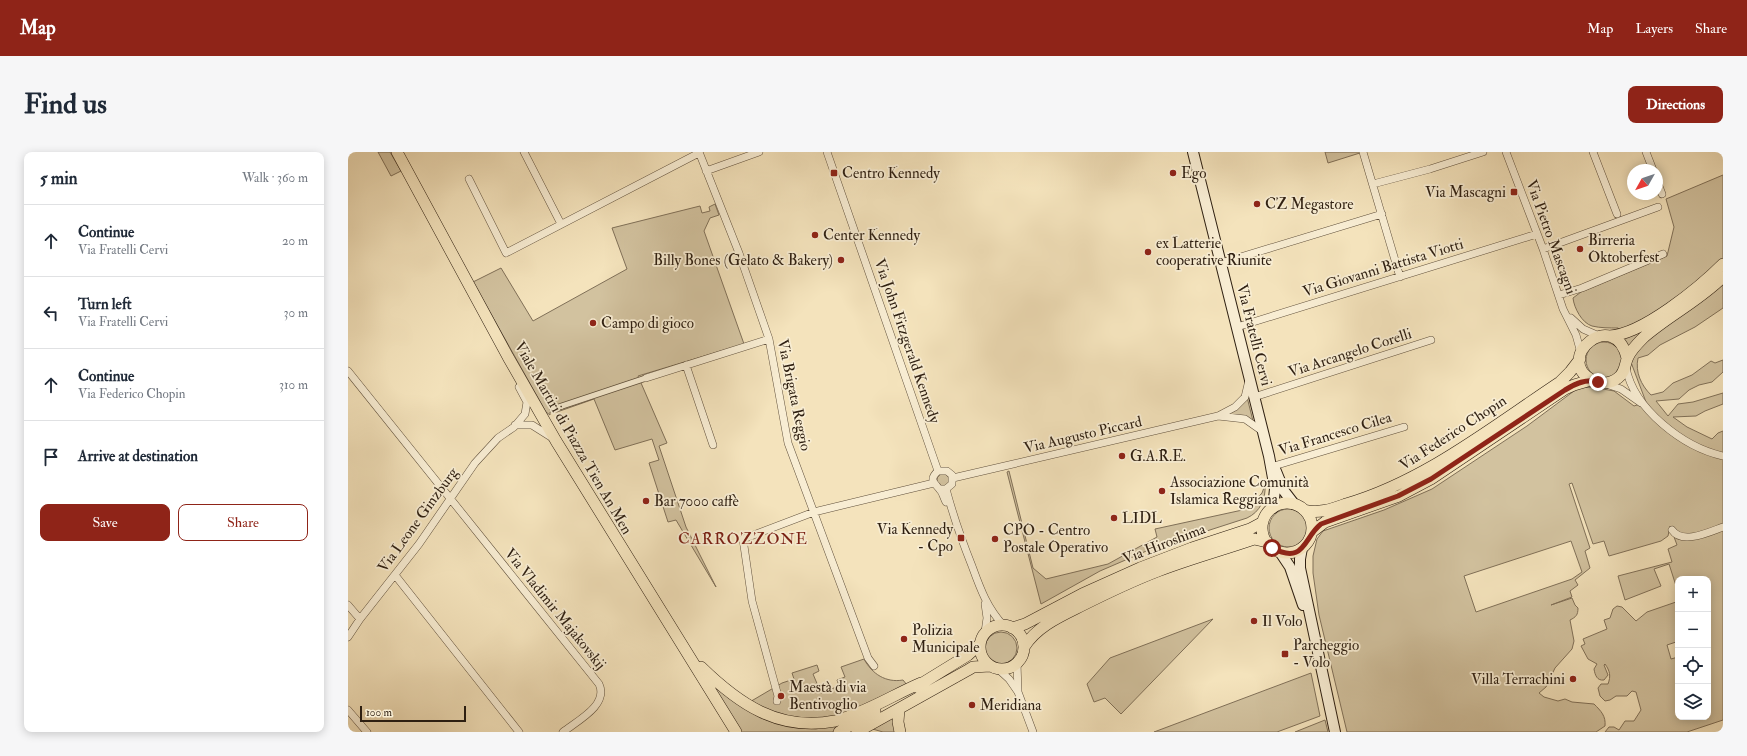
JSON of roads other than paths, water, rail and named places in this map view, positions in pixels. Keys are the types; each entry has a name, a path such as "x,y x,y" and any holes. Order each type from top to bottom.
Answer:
{"main road":[{"name":"Viale Martiri di Piazza Tien An Men","path":"397,152 508,357 556,441 736,732"},
{"name":"Via Fratelli Cervi","path":"1193,152 1269,456 1275,489 1273,508 1268,512 1264,522"},
{"name":"Via Federico Chopin","path":"1304,510 1321,512 1366,498 1395,487 1426,471 1560,382 1570,372 1588,342 1604,336 1621,336 1649,321 1678,302 1706,280 1723,264"},
{"path":"1605,383 1618,378 1626,363 1644,338 1690,305 1721,279"},
{"path":"1604,336 1622,344 1626,363"},
{"path":"1580,356 1582,371 1591,380"},
{"name":"Via Federico Chopin","path":"1312,532 1325,522 1398,496 1431,479 1574,385 1591,380 1605,383"},
{"name":"Via Fratelli Cervi","path":"1269,456 1284,491 1294,504 1304,510"},
{"path":"1273,508 1279,504 1294,504"},
{"path":"1264,522 1263,529 1267,542 1272,548 1280,552 1295,552 1307,543 1312,532 1311,523 1304,510"},
{"name":"Via Hiroshima","path":"985,632 991,628 1025,624 1082,594 1140,568 1192,548 1244,531 1264,522"},
{"name":"Via Hiroshima","path":"1017,663 1022,656 1024,647 1038,630 1113,590 1158,571 1254,539 1267,542"},
{"path":"1302,548 1299,563 1310,622 1335,732"},
{"path":"1280,552 1290,567 1297,590 1310,622"},
{"path":"1008,627 1020,636 1024,647"},
{"path":"839,732 968,655 980,644 985,632"},
{"path":"980,644 982,657 994,668"},
{"path":"688,655 717,683 754,712 799,724 825,723 842,719 921,684"},
{"path":"857,732 974,667 1008,668 1017,663"},
{"path":"899,709 898,722 900,732"}],"street":[{"path":"524,152 561,224"},
{"path":"706,171 759,152"},
{"name":"Via John Fitzgerald Kennedy","path":"827,152 938,471"},
{"path":"1363,152 1400,277"},
{"path":"1373,184 1430,169 1483,152"},
{"name":"Via Pietro Mascagni","path":"1506,152 1543,249 1563,309 1576,335 1580,356"},
{"path":"1593,152 1617,214"},
{"path":"1646,152 1651,164"},
{"path":"468,179 506,253 699,153"},
{"name":"Via Brigata Reggio","path":"699,153 739,253 769,339 788,443 868,658 874,666"},
{"path":"1543,249 1658,207"},
{"path":"1221,263 1382,214"},
{"name":"Via Giovanni Battista Viotti","path":"1237,326 1537,234"},
{"path":"1559,295 1582,288 1663,254"},
{"name":"Via Pietro Mascagni","path":"1563,309 1583,330 1604,336"},
{"path":"553,409 769,339"},
{"name":"Via Arcangelo Corelli","path":"1254,397 1431,340"},
{"name":"Via Leone Ginzburg","path":"348,636 395,575 475,463 498,438 515,425 525,414 527,402 515,380 508,357"},
{"path":"1626,363 1630,382 1642,404"},
{"path":"686,365 713,445"},
{"name":"Via Vladimir Majakovskij","path":"348,371 449,499 600,685 601,696 597,705 563,732"},
{"name":"Via Augusto Piccard","path":"953,478 1218,416 1235,407 1245,397 1250,378"},
{"path":"1605,383 1621,390 1642,404 1653,415 1675,432 1699,446 1723,456"},
{"name":"Via Augusto Piccard","path":"1218,416 1245,419 1262,431"},
{"path":"515,425 532,424 556,441"},
{"name":"Via Francesco Cilea","path":"1274,466 1404,427"},
{"path":"934,483 934,475 938,471 947,470 953,478 951,486 943,489"},
{"path":"777,701 778,696 752,601 744,539 814,512 934,483 943,489 985,602 994,616 1008,627"},
{"path":"1672,530 1676,535 1685,537 1723,527"},
{"path":"395,575 518,732"},
{"path":"985,602 987,618 985,632"},
{"path":"348,605 360,619"},
{"path":"1017,663 1018,692"},
{"path":"994,668 1009,679 1018,692 1033,732"},
{"path":"348,710 367,732"}],"place":[{"name":"Centro Kennedy","path":"834,173"},
{"name":"Ego","path":"1173,173"},
{"name":"Via Mascagni","path":"1514,192"},
{"name":"CZ Megastore","path":"1257,204"},
{"name":"Center Kennedy","path":"815,235"},
{"name":"Birreria Oktoberfest","path":"1580,249"},
{"name":"ex Latterie cooperative Riunite","path":"1148,252"},
{"name":"Billy Bones (Gelato & Bakery)","path":"841,260"},
{"name":"Campo di gioco","path":"593,323"},
{"name":"G.A.R.E.","path":"1122,456"},
{"name":"Associazione Comunità Islamica Reggiana","path":"1162,491"},
{"name":"Bar 7000 caffè","path":"646,501"},
{"name":"LIDL","path":"1114,518"},
{"name":"Via Kennedy - Cpo","path":"961,538"},
{"name":"CPO - Centro Postale Operativo","path":"995,539"},
{"name":"Il Volo","path":"1254,621"},
{"name":"Polizia Municipale","path":"904,639"},
{"name":"Parcheggio - Volo","path":"1285,654"},
{"name":"Villa Terrachini","path":"1573,679"},
{"name":"Maestà di via Bentivoglio","path":"781,696"},
{"name":"Meridiana","path":"972,705"}],"district":[{"name":"CARROZZONE","path":"743,539"}]}
